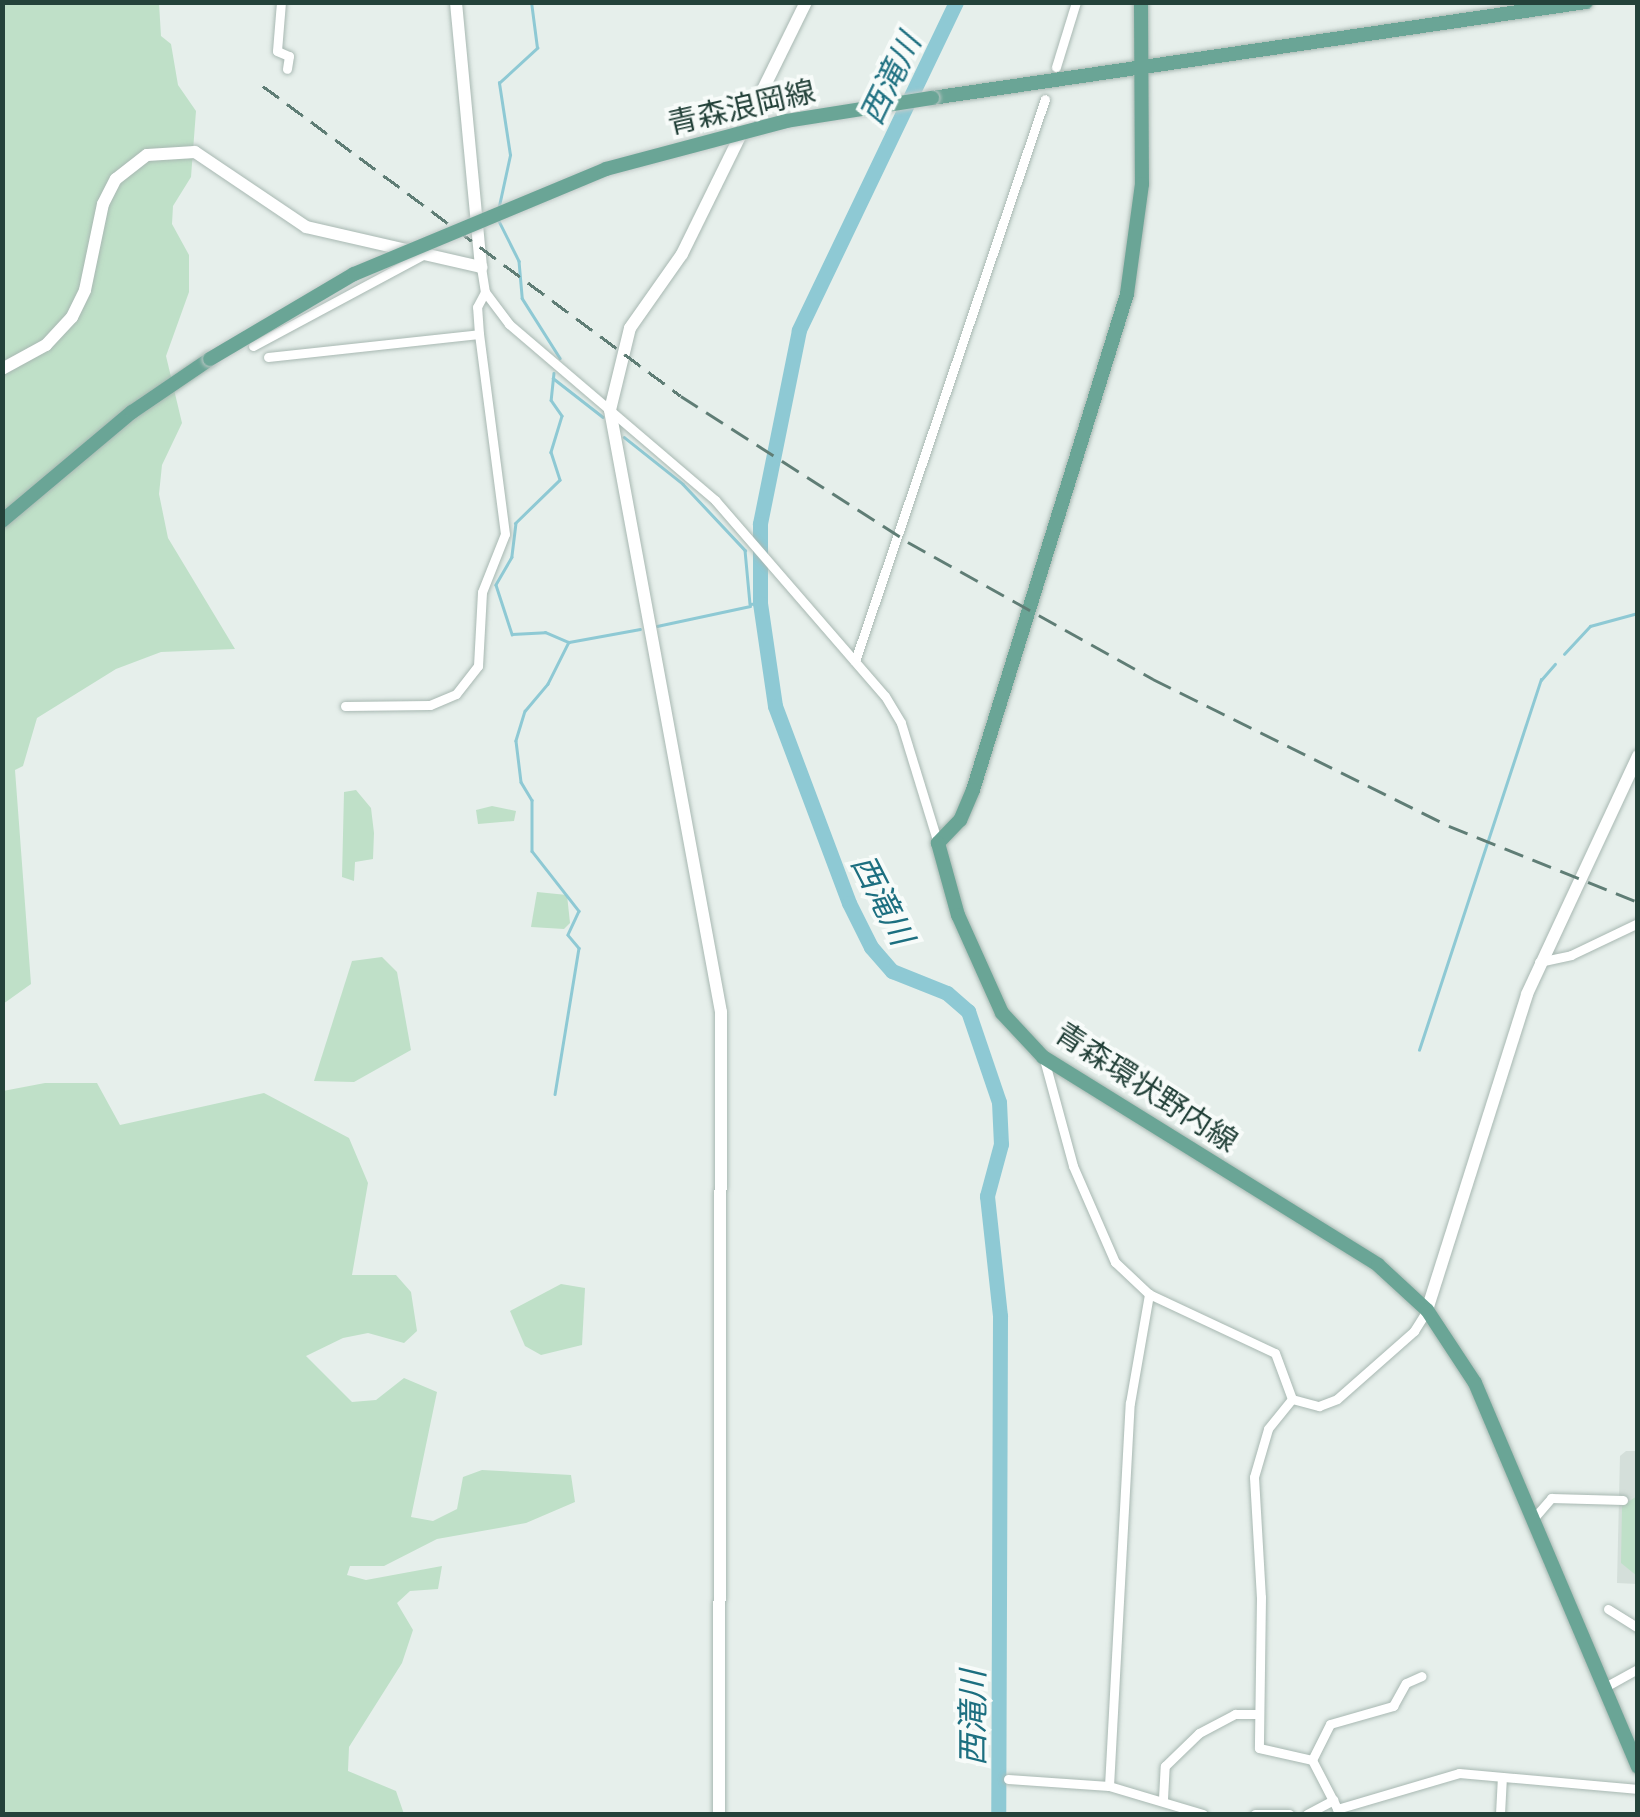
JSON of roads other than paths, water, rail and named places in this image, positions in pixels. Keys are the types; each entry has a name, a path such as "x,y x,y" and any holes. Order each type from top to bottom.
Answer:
{"main road":[{"path":"938,843 960,820 973,790 1118,332 1142,184 1141,2"},
{"name":"青森浪岡線","path":"2,521 118,424 210,359 354,274 588,175 786,121 1586,2"},
{"name":"青森環状野内線","path":"938,843 982,978 1002,1013 1044,1057 1378,1265 1427,1310 1475,1383 1638,1766"}],"street":[{"path":"281,2 277,51 289,56 287,69"},
{"path":"456,2 485,292 509,324 704,490 855,661 901,722 938,843"},
{"path":"720,1814 720,1012 610,410 630,328 682,254 806,2"},
{"path":"1056,68 1076,2"},
{"path":"855,661 1046,99"},
{"path":"2,369 46,345 72,317 86,290 103,204 116,179 147,155 196,152 306,228 430,252 481,267"},
{"path":"253,346 430,252"},
{"path":"345,706 430,705 456,694 478,666 482,592 505,534 479,334 477,307 485,292"},
{"path":"268,357 479,334"},
{"path":"1292,1399 1320,1406 1354,1388 1414,1331 1427,1310 1539,962 1638,756"},
{"path":"1539,962 1571,954 1638,922"},
{"path":"1044,1057 1097,1230 1115,1262 1149,1294 1276,1353 1292,1399"},
{"path":"1109,1786 1129,1418 1149,1294"},
{"path":"1292,1399 1268,1429 1254,1476 1259,1748 1312,1760"},
{"path":"1533,1520 1551,1498 1623,1500"},
{"path":"1608,1609 1638,1628"},
{"path":"1605,1687 1638,1669"},
{"path":"1312,1760 1330,1724 1393,1706 1406,1683 1422,1676"},
{"path":"1162,1798 1165,1766 1199,1732 1235,1714 1259,1714"},
{"path":"1312,1760 1336,1808"},
{"path":"1306,1814 1438,1775 1638,1789"},
{"path":"1500,1814 1502,1777"},
{"path":"1008,1779 1109,1786 1162,1798 1203,1814"},
{"path":"1254,1814 1289,1814"}],"waterway":[{"path":"499,206 510,155 499,83 537,48 531,2"},
{"name":"西滝川","path":"956,2 799,330 760,524 760,603 775,706 849,903 871,947 892,971 947,993 968,1011 999,1102 1001,1144 987,1196 1000,1316 998,1814"},
{"path":"498,219 519,261 522,298 560,358"},
{"path":"554,373 551,400 562,416 551,452 560,480 516,523 512,557 496,585 512,634 545,632 569,642 548,684 525,711 516,741 521,782 532,800 532,851 579,911 568,935 579,948 555,1094"},
{"path":"553,378 603,417"},
{"path":"624,437 683,484 745,550 750,604 760,603"},
{"path":"657,626 750,606"},
{"path":"1564,654 1590,626 1638,613"},
{"path":"569,642 640,629"},
{"path":"1419,1050 1541,680 1555,664"}],"railway":[{"path":"263,86 681,396 908,542 1153,679 1449,826 1638,902"}]}
